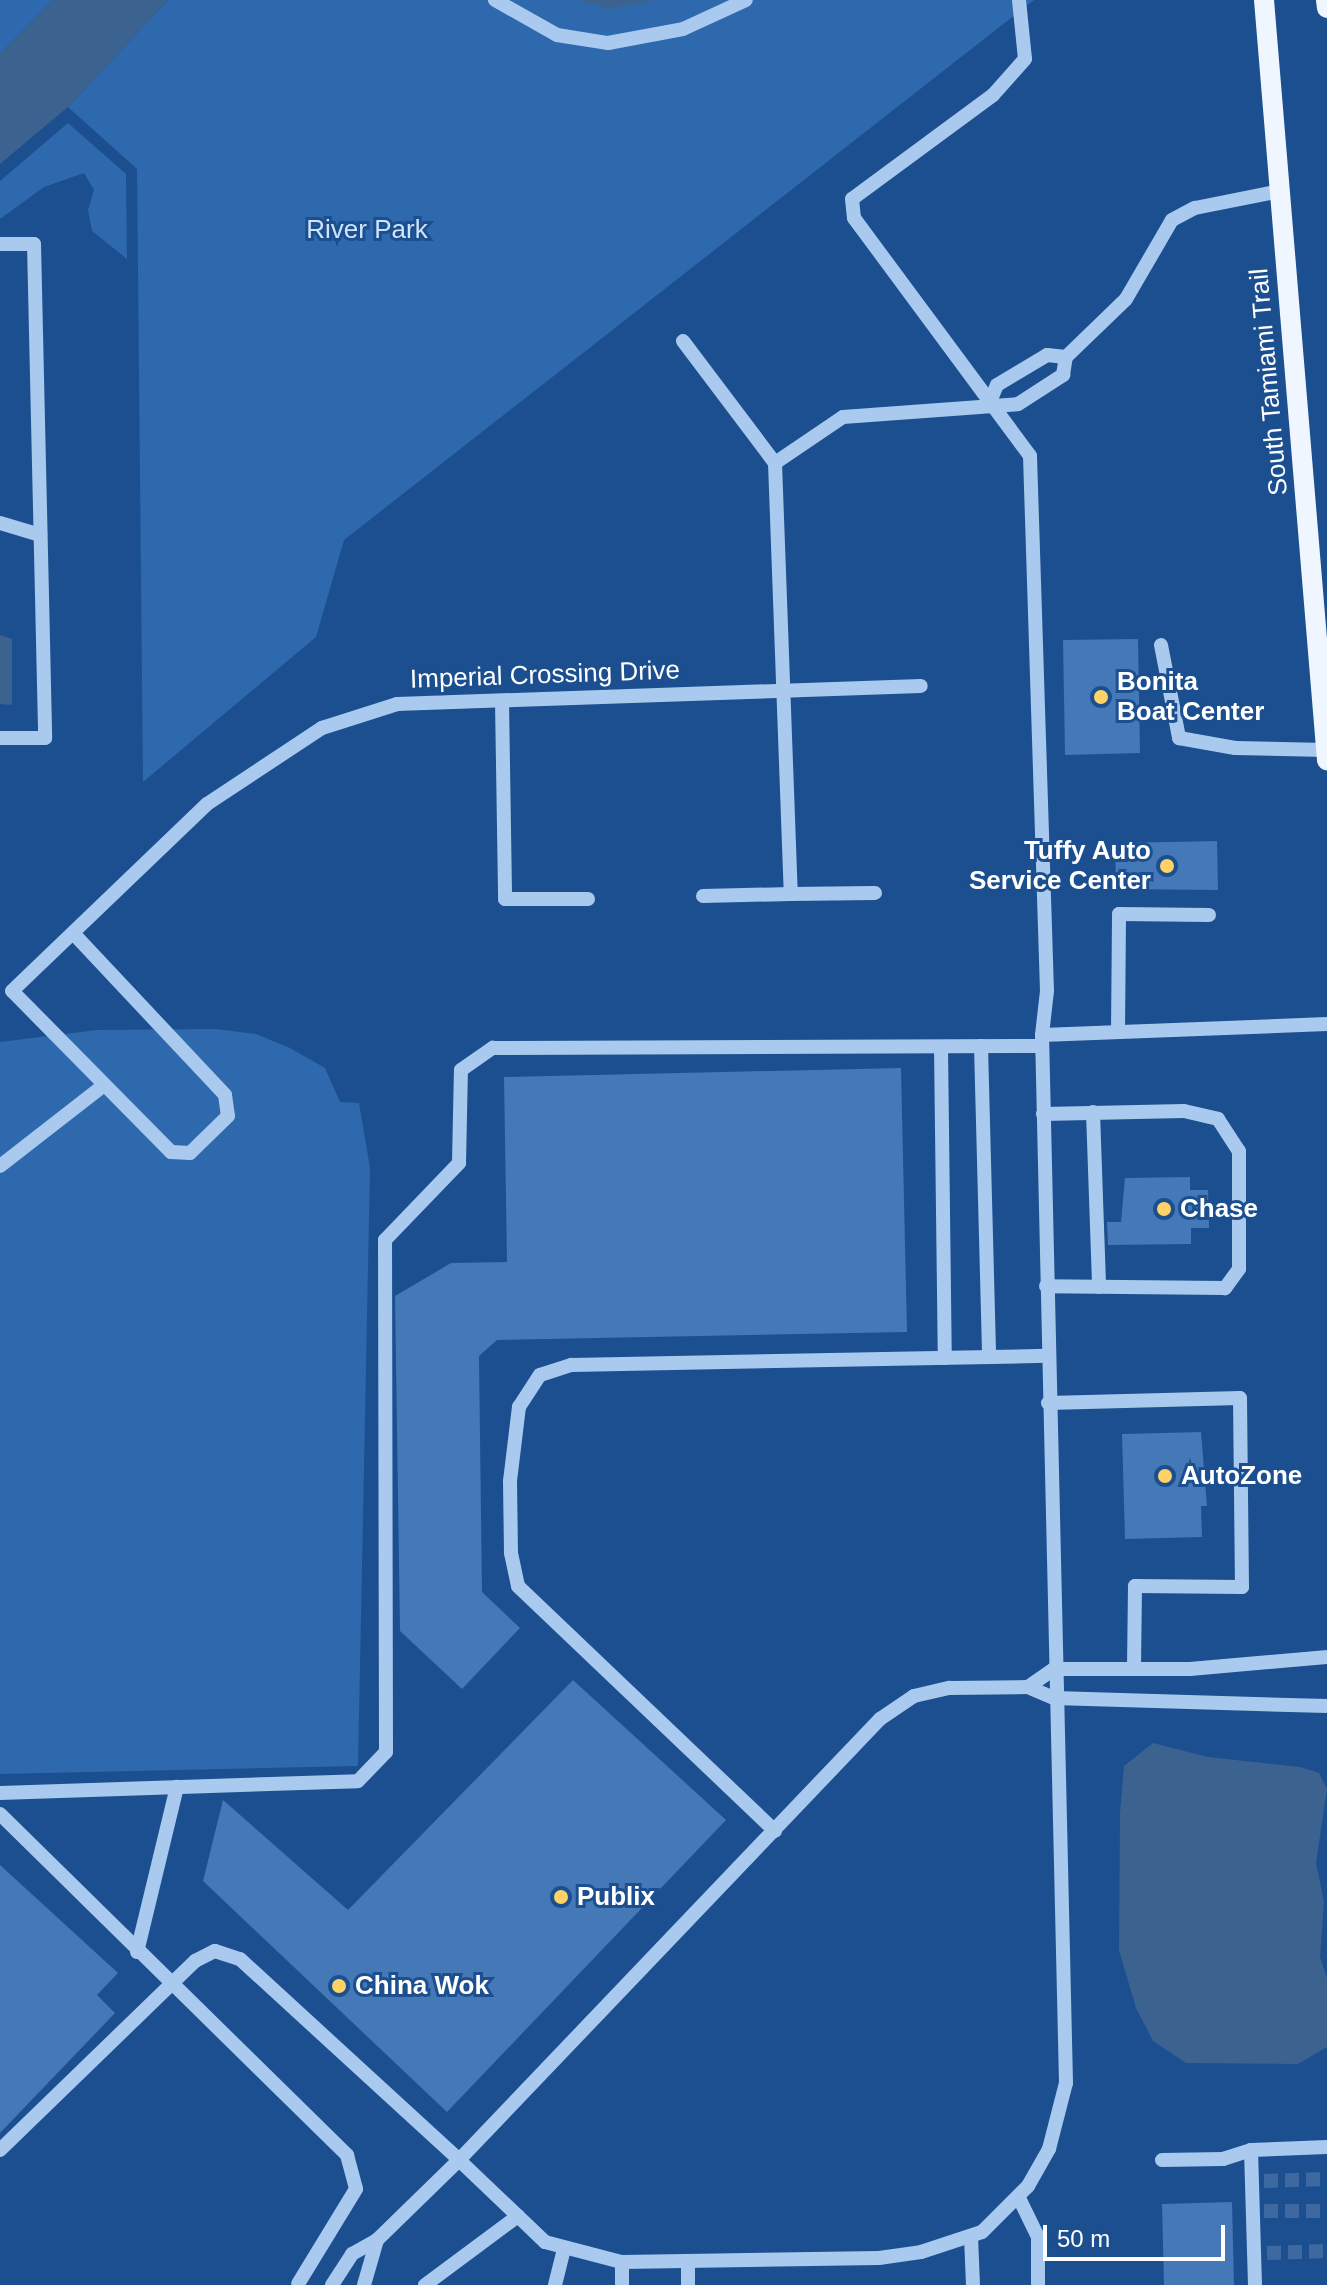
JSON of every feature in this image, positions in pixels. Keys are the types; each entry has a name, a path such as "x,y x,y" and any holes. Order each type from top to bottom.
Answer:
{"main road":[{"name":"South Tamiami Trail","path":"1264,0 1327,760"},
{"path":"1326,0 1327,8"}],"street":[{"path":"495,0 557,35 608,43 683,29 746,0"},
{"path":"0,2150 195,1961 215,1951 240,1959 545,2242 622,2262 688,2264 879,2258 971,2237 1006,2214 1049,2149 1066,2083 1047,1356 1042,1040 1047,991 1034,498 1030,456 854,218 852,199 993,95 1025,59 1019,0"},
{"path":"775,463 843,417 933,413 990,402 1018,404 1063,375 1066,357 1126,299 1172,220 1195,208 1280,191"},
{"path":"0,244 34,244 45,738 0,738"},
{"path":"683,341 775,463 791,894"},
{"path":"990,402 997,385 1047,355 1066,357"},
{"path":"0,523 40,535"},
{"path":"1161,645 1179,738 1235,748 1326,750"},
{"name":"Imperial Crossing Drive","path":"104,1085 12,991 207,804 322,728 397,704 921,686"},
{"path":"502,701 505,899 588,899"},
{"path":"703,896 875,893"},
{"path":"1118,1032 1119,914 1209,915"},
{"path":"0,1166 104,1085 171,1152 190,1153 228,1116 225,1095 73,933"},
{"path":"0,1793 358,1781 386,1752 385,1240 459,1163 461,1070 493,1048 981,1046 1118,1032 1327,1024"},
{"path":"981,1046 989,1356"},
{"path":"941,1047 945,1358"},
{"path":"1043,1114 1184,1111 1218,1119 1239,1151 1239,1269 1234,1281 1225,1288 1046,1286"},
{"path":"1093,1112 1099,1287"},
{"path":"775,1831 518,1586 511,1553 510,1481 519,1407 540,1375 571,1365 1047,1356"},
{"path":"1048,1403 1240,1398 1242,1587 1135,1586 1134,1669"},
{"path":"1028,1687 1054,1669 1134,1669 1327,1657"},
{"path":"332,2285 352,2254 377,2240 459,2160 880,1719 914,1696 950,1688 1028,1687 1054,1698 1327,1706"},
{"path":"137,1952 177,1787"},
{"path":"0,1814 170,1985 347,2155 354,2171 356,2189 299,2285"},
{"path":"1162,2160 1223,2159 1251,2150 1327,2147"},
{"path":"1251,2150 1258,2181 1259,2211 1260,2253 1255,2285"},
{"path":"1019,2198 1038,2237 1038,2285"},
{"path":"425,2285 518,2216"},
{"path":"971,2237 973,2285"},
{"path":"364,2285 377,2240"},
{"path":"555,2285 564,2248"},
{"path":"622,2262 622,2285"},
{"path":"688,2264 688,2285"}],"green space":[{"path":"0,0 53,0 0,54"},
{"name":"River Park","path":"168,0 1034,0 344,540 316,637 143,782 137,169 68,107"},
{"path":"68,123 126,174 127,259 92,231 88,210 94,190 84,173 44,187 0,219 0,181"},
{"path":"216,1029 256,1034 290,1048 325,1068 340,1102 359,1103 370,1168 358,1766 0,1774 0,1042 97,1030"}],"shaded area":[{"path":"53,0 168,0 68,107 0,164 0,54"},
{"path":"579,0 655,0 608,9"},
{"path":"0,635 12,639 12,705 0,704"},
{"path":"1153,1743 1208,1757 1300,1767 1319,1773 1327,1789 1316,1863 1324,1902 1320,1957 1327,1978 1327,2047 1298,2064 1186,2063 1153,2041 1136,2008 1119,1950 1120,1813 1124,1766"}],"building":[{"name":"Bonita Boat Center","path":"1138,639 1140,753 1065,755 1063,640"},
{"name":"Tuffy Auto Service Center","path":"1217,841 1218,890 1116,889 1115,843"},
{"path":"901,1068 907,1332 497,1340 479,1356 482,1592 520,1628 462,1689 400,1631 395,1296 451,1263 507,1262 504,1077"},
{"name":"Chase","path":"1190,1177 1190,1190 1208,1190 1209,1228 1191,1228 1191,1244 1108,1245 1107,1222 1121,1222 1125,1178"},
{"name":"AutoZone","path":"1201,1432 1207,1506 1201,1506 1202,1537 1125,1539 1122,1434"},
{"path":"573,1680 726,1820 447,2112 203,1881 223,1800 348,1910"},
{"path":"0,1865 118,1973 97,1995 115,2013 0,2133"},
{"path":"1232,2202 1234,2285 1164,2285 1162,2204"}],"tunnel":[{"path":"1264,2181 1327,2179"},
{"path":"1264,2211 1327,2211"},
{"path":"1267,2253 1327,2251"}],"place":[{"name":"Bonita Boat Center","path":"1101,697"},
{"name":"Tuffy Auto Service Center","path":"1167,866"},
{"name":"Chase","path":"1164,1209"},
{"name":"AutoZone","path":"1165,1476"},
{"name":"Publix","path":"561,1897"},
{"name":"China Wok","path":"339,1986"}]}
